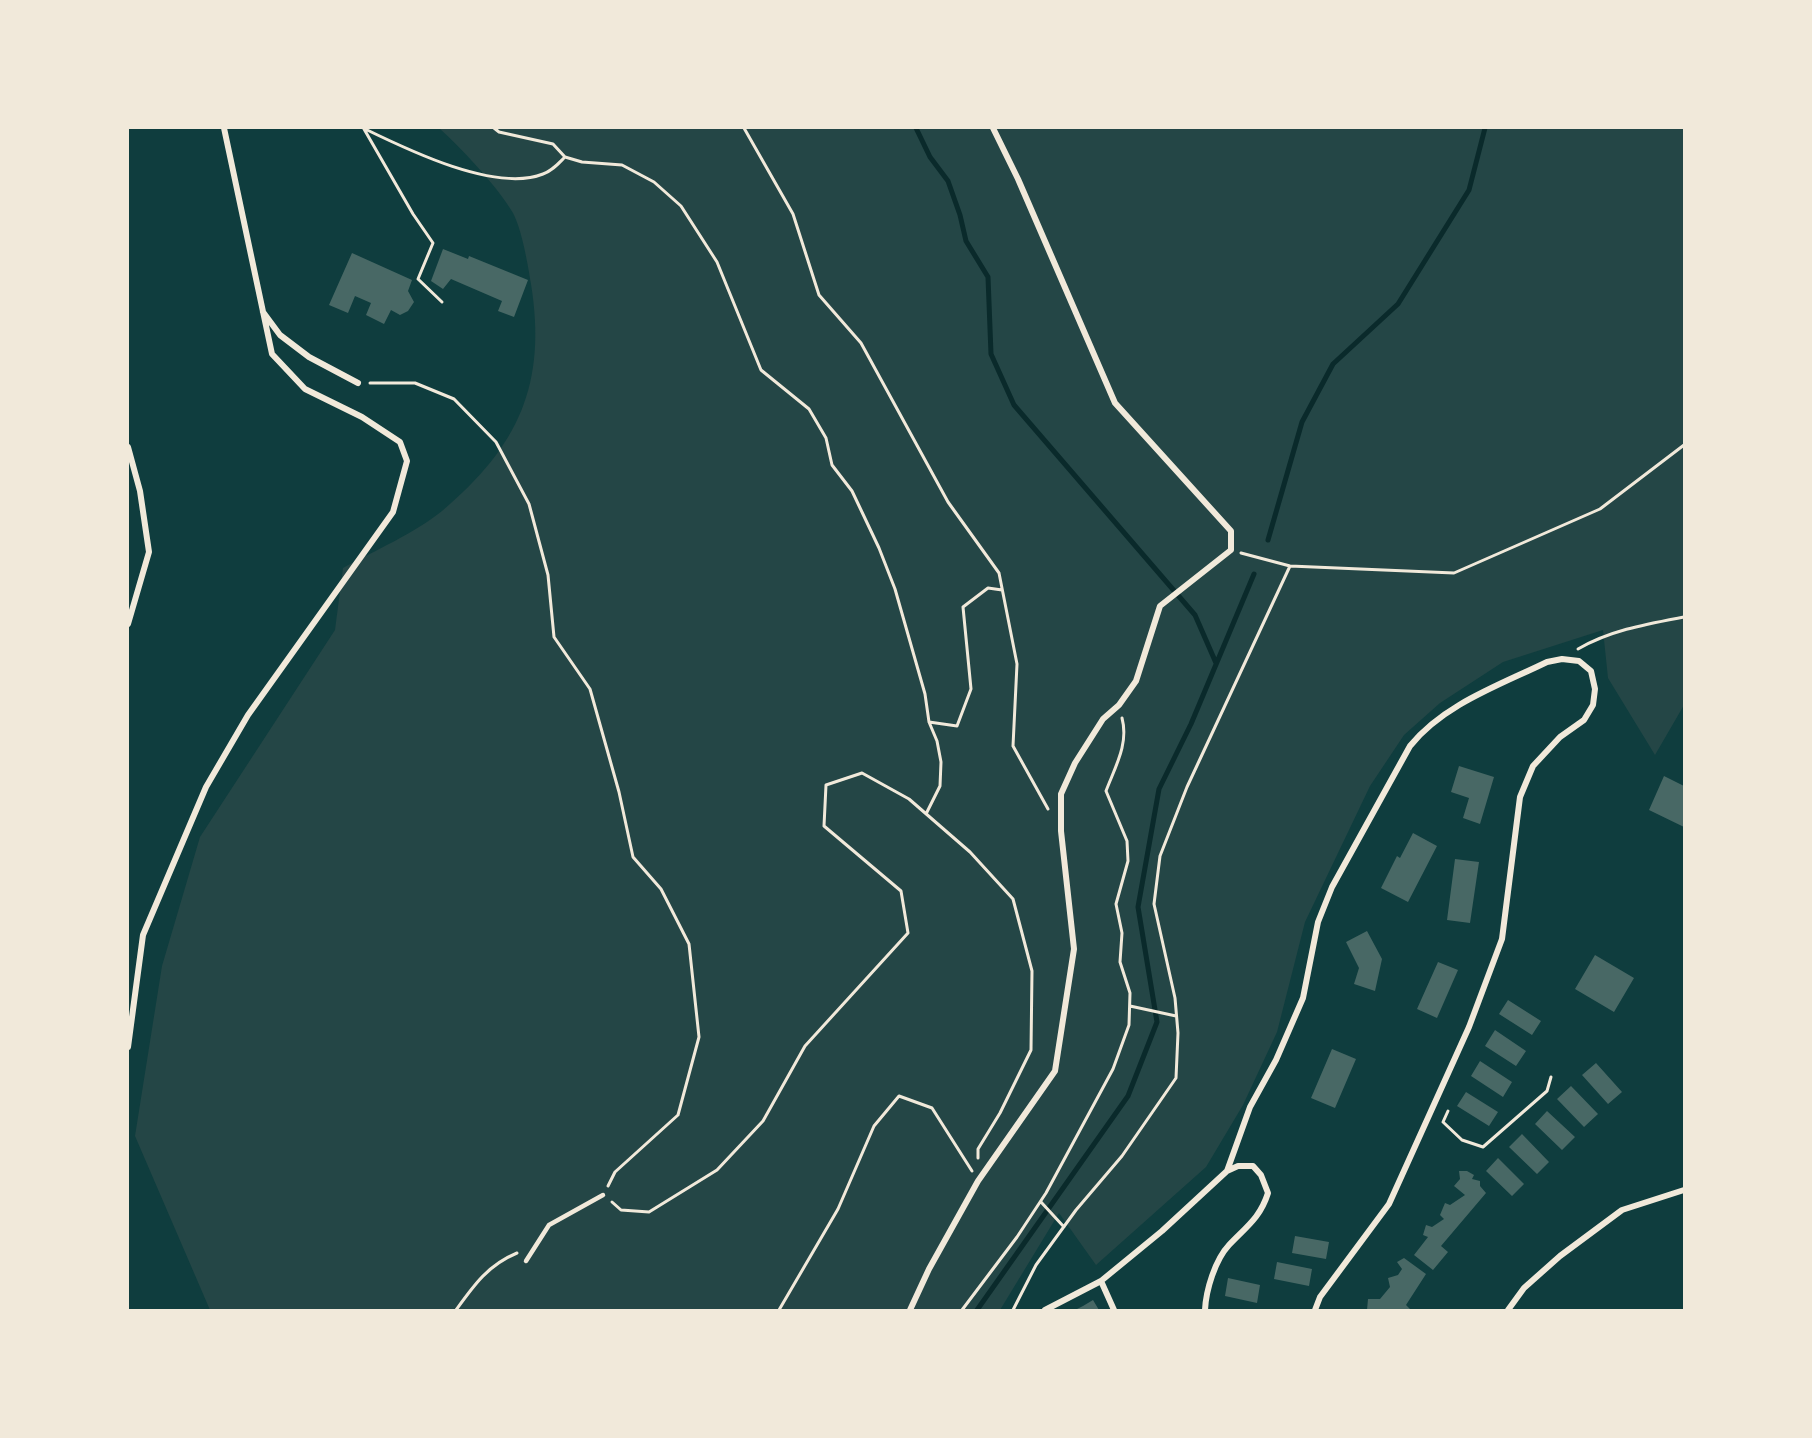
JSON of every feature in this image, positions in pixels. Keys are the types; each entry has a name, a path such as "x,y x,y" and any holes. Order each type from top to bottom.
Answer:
{"street":[{"path":"128,1047 143,935 206,788 248,715 393,512 407,461 400,442 362,417 305,389 272,354 224,128"},
{"path":"910,1311 929,1269 978,1180 1055,1071 1074,949 1061,831 1061,794 1074,763 1103,719 1119,705 1136,681 1160,606 1231,550 1231,531 1115,403 1018,179 993,128"},
{"path":"261,309 280,336 309,357 358,383"},
{"path":"128,447 140,491 149,552 128,624"},
{"path":"1227,1171 1250,1107 1276,1060 1303,998 1318,922 1332,887 1398,764 1424,730 1445,713 1547,662 1562,659 1579,661 1591,671 1595,689 1593,705 1584,720 1560,737 1533,766 1520,797 1502,939 1469,1027 1389,1204 1320,1297 1315,1311"},
{"path":"1046,1311 1101,1281 1162,1231 1227,1171 1238,1166 1252,1166 1261,1175 1269,1193 1263,1210 1227,1247 1214,1272 1204,1311"},
{"path":"1508,1311 1524,1288 1560,1256 1622,1210 1684,1190"},
{"path":"1101,1281 1113,1311"}],"lane":[{"path":"526,1261 549,1225 603,1195"}],"path":[{"path":"363,128 413,153 453,166 507,178 540,176 550,171 565,157"},
{"path":"363,128 413,214 433,243 418,279 442,302"},
{"path":"495,128 500,132 553,144 565,157 582,162 622,165 654,182 681,206 717,262 761,369 809,409 825,438 832,465 852,491 868,520 895,589 925,694 929,722 937,741 941,762 940,786 926,814"},
{"path":"744,128 793,214 819,295 861,343 948,502 999,573 1017,664 1013,746 1061,831"},
{"path":"358,383 415,383 454,399 496,442 529,504 548,574 554,637 590,689 619,792 633,857 661,888 689,944 699,1037 678,1115 615,1172 603,1195 621,1210 649,1212 717,1170 763,1121 805,1046 908,933 901,891 824,826 826,785 862,772 909,799 970,852 1013,899 1032,971 1031,1050 1000,1113 978,1149 978,1180"},
{"path":"1231,550 1290,566 1454,573 1600,509 1684,445"},
{"path":"1012,1311 1036,1265 1122,1156 1176,1078 1175,998 1154,904 1160,855 1187,787 1290,566"},
{"path":"929,722 957,726 971,689 963,607 988,588 1002,590"},
{"path":"1562,659 1596,638 1641,625 1684,617"},
{"path":"962,1311 1041,1202 1113,1069 1129,1025 1130,993 1120,962 1122,933 1116,904 1128,861 1127,841 1106,791 1122,750 1125,731 1119,705"},
{"path":"1130,1006 1176,1016"},
{"path":"1448,1111 1443,1122 1462,1140 1483,1147 1547,1090 1551,1077"},
{"path":"779,1311 838,1209 874,1126 899,1096 932,1108 978,1180"},
{"path":"1041,1202 1055,1214 1064,1227"},
{"path":"456,1311 478,1279 499,1260 518,1253"}],"shaded area":[{"path":"439,128 1684,128 1684,705 1655,755 1608,678 1603,630 1503,662 1440,703 1404,735 1370,786 1305,922 1277,1032 1243,1105 1206,1167 1096,1265 1059,1213 1000,1310 210,1310 135,1136 162,966 200,837 335,630 343,568 420,527 469,487 491,462 508,437 521,411 530,383 535,353 535,320 528,267 516,220 489,180"}],"building":[{"path":"443,249 468,259 469,256 528,280 514,317 498,311 502,301 451,279 443,289 431,281"},
{"path":"352,253 412,280 408,291 414,302 408,311 400,315 391,310 384,324 366,315 371,303 355,296 348,313 329,305"},
{"path":"1459,766 1494,777 1480,824 1463,818 1469,798 1451,792"},
{"path":"1664,776 1684,786 1684,827 1649,810"},
{"path":"1413,833 1437,846 1408,902 1381,888 1397,856 1400,858"},
{"path":"1455,859 1479,862 1470,923 1447,920"},
{"path":"1367,931 1382,959 1375,991 1354,984 1359,968 1346,942"},
{"path":"1595,955 1634,978 1614,1012 1575,989"},
{"path":"1438,962 1458,970 1437,1018 1417,1009"},
{"path":"1508,1000 1541,1021 1532,1035 1499,1014"},
{"path":"1495,1030 1526,1051 1516,1066 1485,1046"},
{"path":"1332,1049 1356,1059 1335,1108 1311,1098"},
{"path":"1480,1061 1512,1082 1503,1097 1471,1076"},
{"path":"1596,1063 1622,1092 1608,1104 1582,1075"},
{"path":"1571,1086 1598,1114 1584,1127 1557,1099"},
{"path":"1466,1092 1498,1112 1489,1126 1457,1106"},
{"path":"1547,1111 1575,1137 1562,1150 1535,1124"},
{"path":"1522,1134 1549,1162 1537,1174 1509,1147"},
{"path":"1498,1158 1524,1184 1512,1196 1486,1171"},
{"path":"1459,1171 1467,1171 1474,1175 1472,1179 1480,1181 1480,1186 1486,1193 1441,1246 1448,1252 1433,1270 1414,1255 1428,1237 1423,1235 1426,1225 1432,1227 1444,1219 1440,1215 1445,1203 1450,1205 1465,1195 1454,1186 1460,1179"},
{"path":"1295,1236 1329,1242 1326,1259 1292,1253"},
{"path":"1404,1258 1426,1274 1406,1305 1411,1310 1367,1310 1368,1299 1380,1299 1390,1287 1388,1278 1398,1275 1402,1269 1397,1262"},
{"path":"1277,1262 1312,1269 1309,1286 1274,1279"},
{"path":"1228,1278 1260,1285 1257,1303 1225,1296"},
{"path":"1093,1300 1099,1310 1075,1310 1083,1306"}],"waterway":[{"path":"916,128 930,157 948,181 966,241 988,277 991,354 1014,405 1195,615 1216,663"},
{"path":"1268,540 1302,422 1333,364 1398,304 1469,190 1485,128"},
{"path":"977,1310 1128,1096 1157,1022 1138,907 1159,789 1191,724 1254,574"}]}
